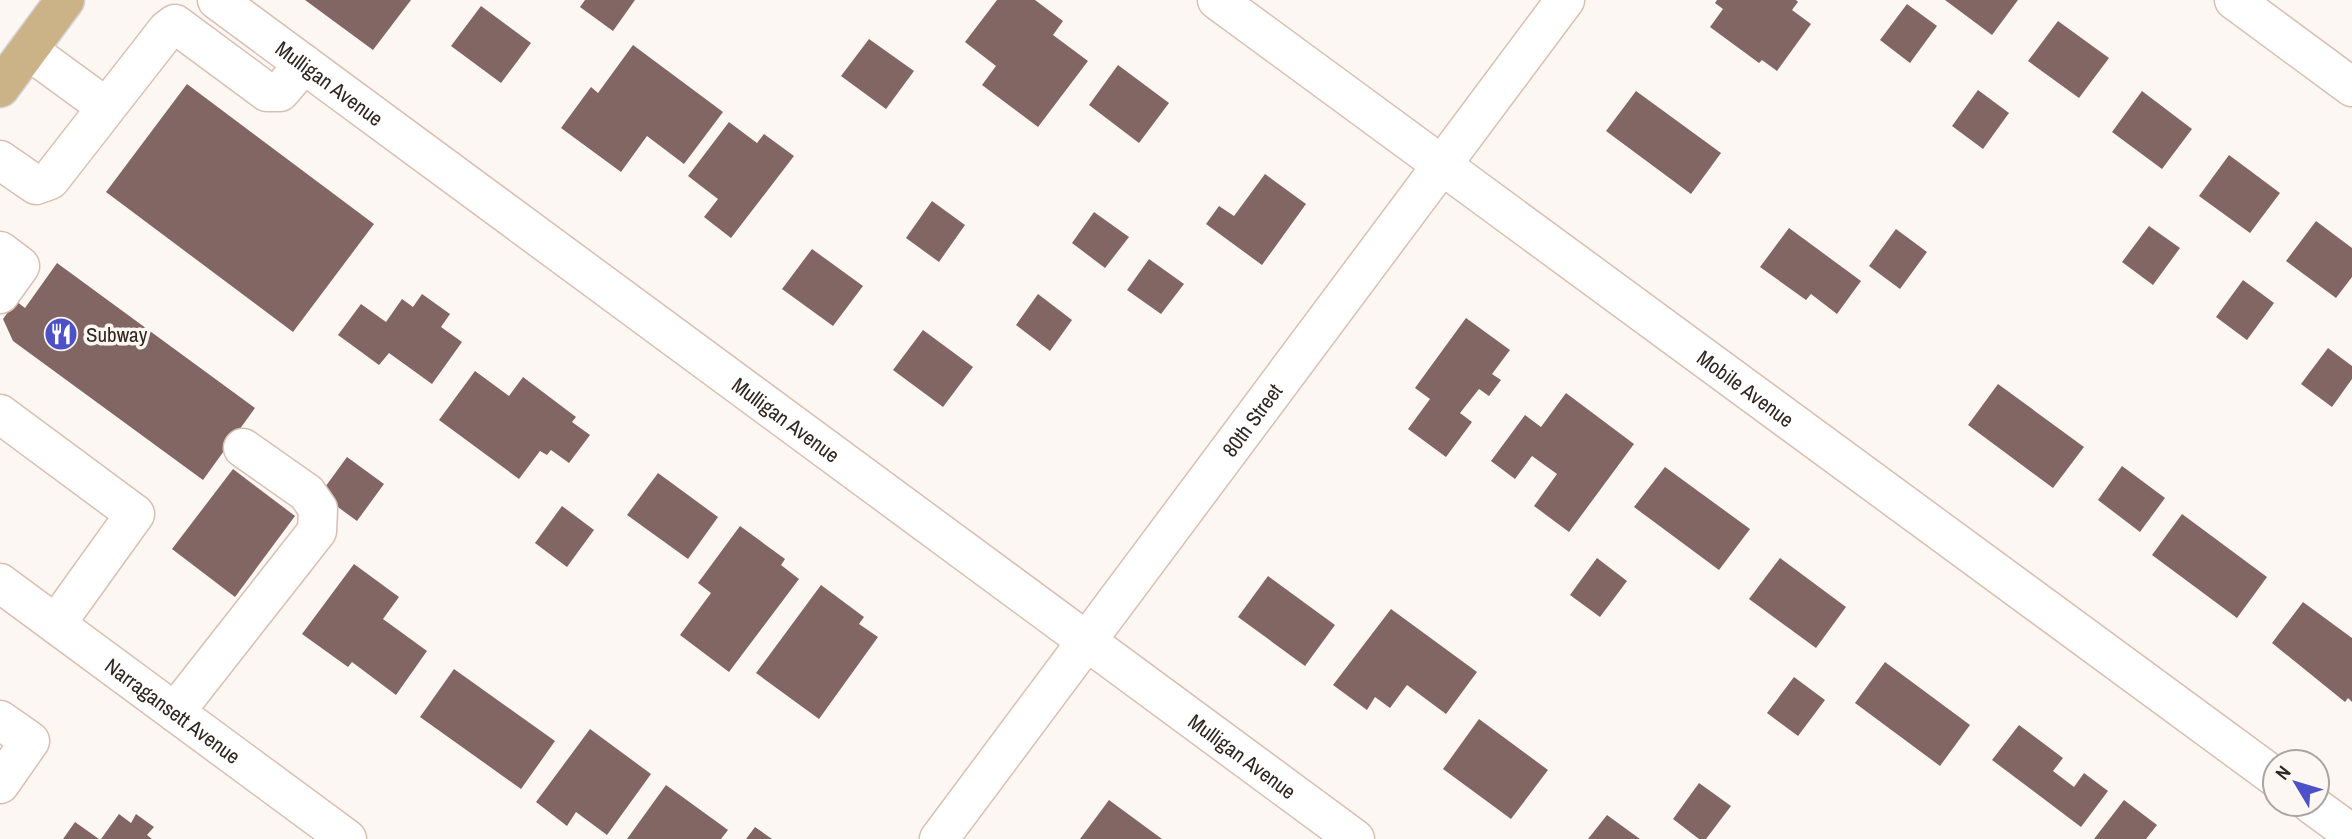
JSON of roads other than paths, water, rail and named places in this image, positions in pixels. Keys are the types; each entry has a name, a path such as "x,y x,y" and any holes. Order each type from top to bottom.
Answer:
{"main road":[{"path":"0,88 65,0"}],"street":[{"name":"Mulligan Avenue","path":"216,0 1355,839"},
{"name":"Mobile Avenue","path":"1217,0 2261,768"},
{"name":"80th Street","path":"939,839 1565,0"},
{"path":"2234,0 2352,87"},
{"path":"0,160 37,185 50,180 175,24 267,92 280,92 304,64"},
{"path":"28,50 106,107"},
{"path":"0,251 20,266 0,294"},
{"path":"0,414 135,514 56,624"},
{"path":"175,712 317,531 318,509 307,493 243,448"},
{"name":"Narragansett Avenue","path":"5,597 56,624 347,839"},
{"path":"0,720 30,741 0,784"},
{"path":"2330,818 2352,834"}],"place":[{"name":"Subway","path":"61,334"}]}
